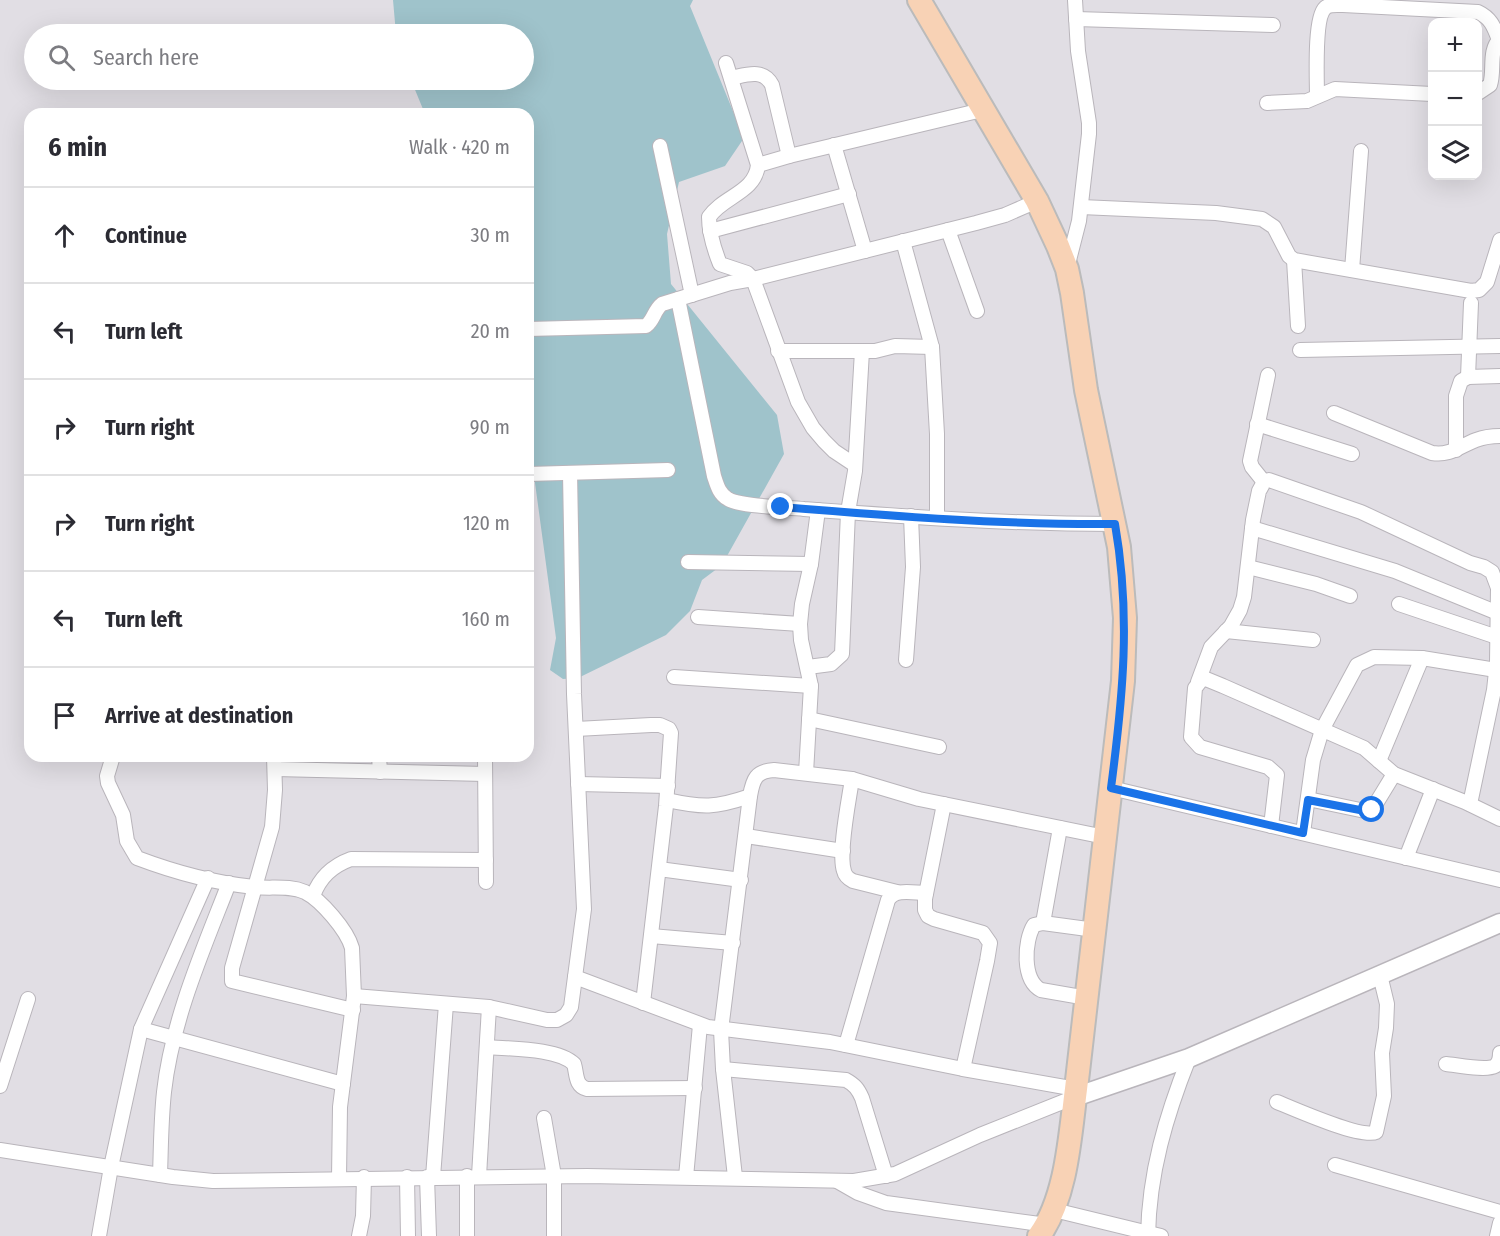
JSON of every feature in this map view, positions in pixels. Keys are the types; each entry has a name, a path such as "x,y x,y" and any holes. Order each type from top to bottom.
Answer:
{"main road":[{"path":"919,0 1037,201 1067,269 1086,390 1115,524 1123,582 1125,646 1118,735 1087,998 1068,1146 1047,1223"}],"street":[{"path":"1067,269 1087,168 1089,123 1078,51 1076,0"},
{"path":"1317,96 1316,62 1320,15 1329,6 1343,5 1478,12 1486,16 1493,24 1500,39 1494,45 1493,78 1490,85 1482,90"},
{"path":"1076,19 1273,25"},
{"path":"726,63 758,165 752,182 709,217 710,231 720,264 738,269 753,279 798,402 813,428 834,451 855,465"},
{"path":"731,78 751,74 761,74 768,78 772,85 789,156"},
{"path":"1267,103 1297,102 1335,89 1428,94"},
{"path":"758,165 982,110"},
{"path":"834,145 865,250"},
{"path":"660,146 714,476 721,493 727,499 746,504 937,518 1047,524 1115,524"},
{"path":"1352,270 1361,151"},
{"path":"710,231 849,194"},
{"path":"534,329 646,326 662,304 730,283 1005,215 1037,201"},
{"path":"1081,207 1216,213 1262,219 1274,227 1289,256 1294,260 1471,291 1479,290 1487,282 1500,240"},
{"path":"948,230 978,311"},
{"path":"903,241 932,347 937,434 937,518"},
{"path":"1294,260 1298,326"},
{"path":"1468,377 1471,303"},
{"path":"778,351 861,351 881,350 895,346 932,347"},
{"path":"1300,350 1500,346"},
{"path":"808,667 831,664 842,654 848,512 855,465 861,351"},
{"path":"1264,482 1250,461 1268,375"},
{"path":"1456,450 1455,411 1457,388 1461,381 1468,377 1500,376"},
{"path":"1334,413 1432,453 1441,454 1477,440 1500,436"},
{"path":"1257,424 1352,454"},
{"path":"534,474 668,470"},
{"path":"485,774 380,772 275,763 272,827 232,968 232,981 354,1003 489,1007 557,1020 566,1015 571,1007 584,909 576,729 570,472"},
{"path":"1271,826 1278,780 1273,770 1200,747 1194,742 1190,732 1195,688 1211,647 1236,619 1242,604 1259,491 1264,482 1274,480 1361,513 1492,572 1498,588 1498,665 1470,804"},
{"path":"806,772 811,686 801,640 800,624 818,510"},
{"path":"906,660 914,567 911,516"},
{"path":"1252,528 1395,571 1498,613"},
{"path":"687,562 811,564"},
{"path":"1248,567 1316,584 1350,596"},
{"path":"1399,604 1497,637"},
{"path":"698,617 800,624"},
{"path":"1226,631 1313,640"},
{"path":"1303,833 1312,760 1322,730 1357,665 1374,657 1422,658 1498,665"},
{"path":"1379,760 1422,658"},
{"path":"674,677 811,686"},
{"path":"1198,682 1206,679 1212,681 1364,748 1394,774 1470,804 1500,819"},
{"path":"809,719 939,747"},
{"path":"576,729 651,724 669,729 670,733 668,793 643,1003"},
{"path":"111,762 107,776 108,783 123,815 127,841 137,858 208,879 254,887 293,889 313,896 344,930 350,940 354,1003 343,1084 339,1178"},
{"path":"379,762 380,772"},
{"path":"485,762 486,882"},
{"path":"735,1177 723,1069 722,1030 752,783 764,771 806,772 852,779 944,804 1105,837"},
{"path":"1308,800 1365,811 1372,810 1394,774"},
{"path":"852,779 843,851 844,872 848,879 897,892 926,893"},
{"path":"578,784 668,793 704,807 716,806 750,796"},
{"path":"1111,788 1500,880"},
{"path":"1406,858 1433,789"},
{"path":"944,804 926,893 925,909 928,916 946,924 977,930 988,938 990,943 963,1069"},
{"path":"1043,923 1060,828"},
{"path":"746,836 843,851"},
{"path":"313,896 323,876 341,863 351,860 486,860"},
{"path":"659,869 741,880"},
{"path":"99,1236 111,1167 141,1029 208,879"},
{"path":"160,1175 164,1091 174,1038 202,952 229,883"},
{"path":"846,1045 888,900 897,892"},
{"path":"1087,998 1041,990 1034,986 1030,981 1027,961 1030,932 1034,926 1043,923 1095,930"},
{"path":"0,1149 160,1175 213,1181 473,1176 687,1176 854,1180 886,1176 908,1169 1075,1093 1189,1058 1500,923"},
{"path":"651,936 733,943"},
{"path":"1277,1102 1316,1118 1366,1134 1376,1132 1384,1096 1382,1053 1387,1004 1380,975"},
{"path":"574,977 722,1030 846,1045 1075,1093"},
{"path":"0,1086 28,999"},
{"path":"429,1236 430,1177 446,1004"},
{"path":"467,1236 487,1047 489,1007"},
{"path":"687,1176 700,1024"},
{"path":"141,1029 343,1084"},
{"path":"487,1047 530,1050 564,1057 574,1064 578,1083 582,1088 587,1089 695,1088"},
{"path":"1446,1064 1488,1068 1498,1062 1500,1053"},
{"path":"835,1180 858,1193 886,1203 1153,1235 1151,1186 1160,1143 1189,1058"},
{"path":"723,1069 846,1080 854,1084 862,1098 886,1176"},
{"path":"544,1118 554,1176 554,1236"},
{"path":"1335,1165 1500,1212"},
{"path":"359,1236 363,1216 364,1177"},
{"path":"407,1177 408,1236"},
{"path":"1497,1236 1500,1223"}],"water":[{"path":"393,0 693,0 690,6 744,138 725,166 679,182 667,234 671,284 777,415 784,454 722,565 702,580 690,611 666,635 578,678 563,679 550,670 556,638 534,475 534,108 423,108 415,90 534,90 534,24 395,24"}],"route":[{"path":"781,507 966,520 1047,524 1115,524 1123,582 1125,646 1111,788 1303,833 1308,800 1365,811 1372,810"}]}
